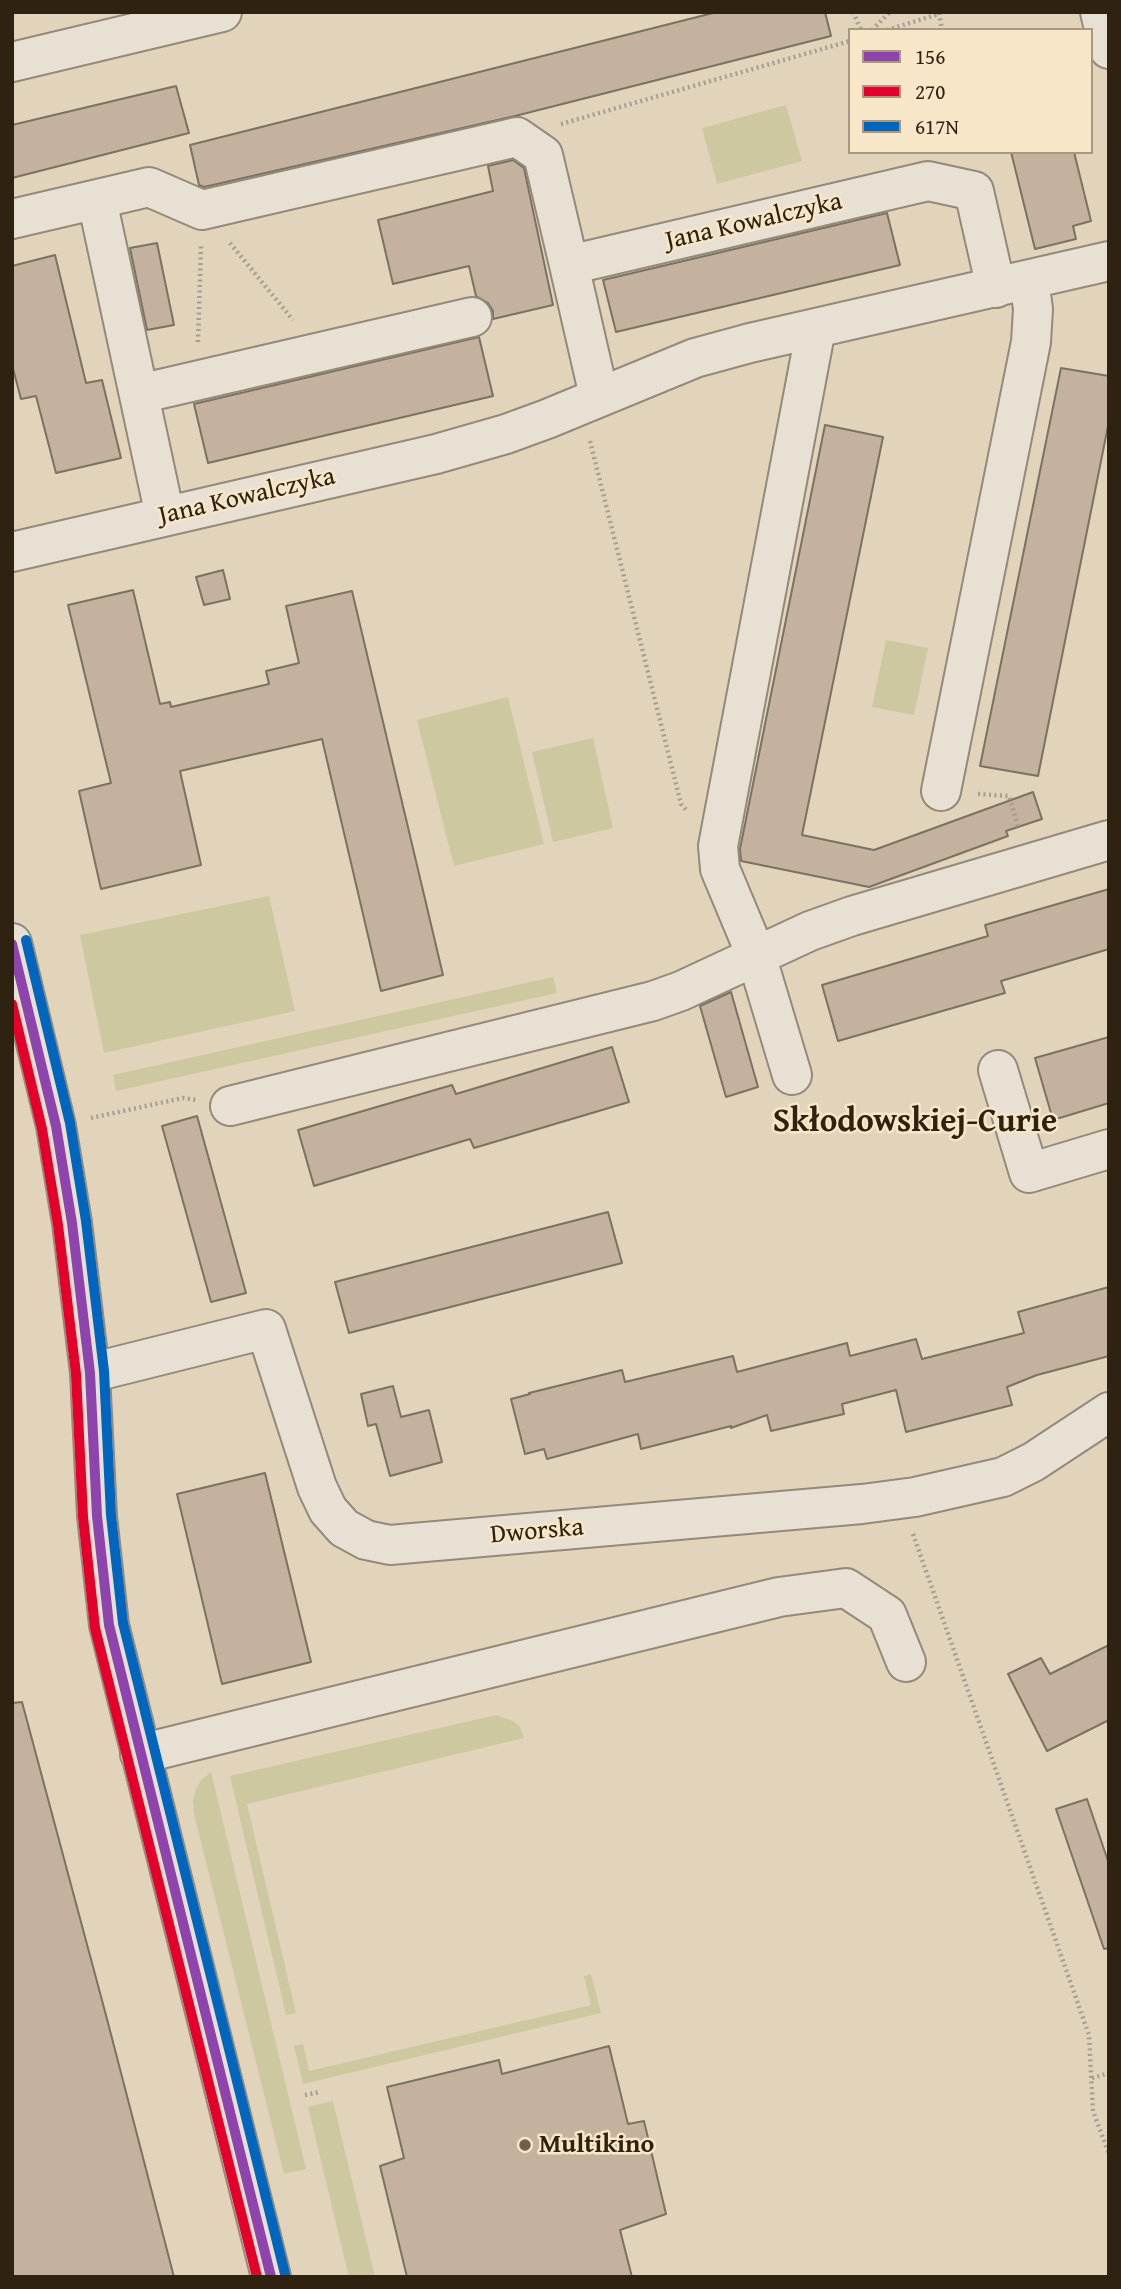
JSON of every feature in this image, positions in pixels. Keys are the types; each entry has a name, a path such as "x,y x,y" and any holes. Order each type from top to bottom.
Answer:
{"street":[{"path":"12,62 222,12"},
{"path":"1100,12 1109,49"},
{"path":"12,219 149,187 202,210 517,137 543,155 569,265 590,400"},
{"name":"Jana Kowalczyka","path":"569,265 929,181 974,191 1012,284 1033,309 1031,342 941,791"},
{"path":"97,200 165,516"},
{"name":"Jana Kowalczyka","path":"12,552 436,454 506,433 695,358 1109,261"},
{"path":"139,394 472,317"},
{"path":"792,1075 756,955 720,869 718,846 816,328"},
{"path":"230,1106 653,1001 852,916 1109,840"},
{"path":"12,943 56,1126 72,1223 90,1373 97,1516 110,1625 271,2277"},
{"path":"998,1070 1029,1173 1109,1149"},
{"name":"Dworska","path":"90,1373 266,1329 317,1487 328,1510 344,1528 366,1540 390,1545 901,1499 1003,1477 1033,1462 1109,1412"},
{"path":"140,1754 779,1597 846,1588 887,1615 906,1662"}],"path":[{"path":"853,12 860,28"},
{"path":"874,28 890,12"},
{"path":"893,28 939,13"},
{"path":"517,137 848,42"},
{"path":"202,210 320,352"},
{"path":"197,381 202,210"},
{"path":"590,400 681,804 718,846"},
{"path":"941,791 1009,796 1030,863"},
{"path":"56,1126 183,1098 230,1106"},
{"path":"901,1499 1089,2035 1093,2111 1109,2154"},
{"path":"1091,2078 1109,2073"},
{"path":"305,2095 318,2092"}],"shaded area":[{"path":"786,105 802,161 717,184 702,128"},
{"path":"886,640 928,648 914,715 872,707"},
{"path":"508,697 544,844 454,866 417,720"},
{"path":"593,738 613,828 553,842 532,752"},
{"path":"269,896 295,1011 104,1053 80,935"},
{"path":"553,977 557,993 116,1091 113,1075"},
{"path":"496,1715 513,1721 520,1727 524,1738 247,1804 296,2013 286,2015 230,1776"},
{"path":"211,1772 306,2169 284,2174 194,1814 196,1789 201,1780"},
{"path":"591,1974 601,2013 303,2084 294,2046 303,2044 309,2071 591,2005 584,1976"},
{"path":"333,2101 375,2277 349,2277 308,2107"}],"building":[{"path":"717,12 825,12 831,36 515,116 204,187 199,185 190,145"},
{"path":"176,86 189,133 12,178 12,125"},
{"path":"1011,154 1074,154 1091,221 1073,226 1076,239 1035,249"},
{"path":"513,160 524,168 553,305 493,319 493,311 488,303 476,296 469,266 393,284 378,220 493,191 488,166"},
{"path":"887,213 900,265 616,332 603,280"},
{"path":"157,243 174,325 147,330 130,248"},
{"path":"55,255 86,383 102,380 121,458 56,473 36,396 21,399 12,365 12,266"},
{"path":"479,337 493,396 208,463 194,404"},
{"path":"1061,368 1109,376 1109,421 1038,776 980,766"},
{"path":"825,425 883,437 802,835 874,850 1033,792 1042,819 1006,831 1008,836 869,887 741,861 740,849"},
{"path":"223,570 230,599 204,605 196,577"},
{"path":"133,590 160,704 170,702 171,707 269,684 266,671 299,663 286,606 352,591 443,975 381,991 322,739 180,771 201,865 101,889 79,791 111,783 68,605"},
{"path":"1109,889 1109,949 1001,981 1005,993 838,1041 822,985 988,936 985,925"},
{"path":"731,992 758,1087 726,1097 700,1006"},
{"path":"1109,1037 1109,1103 1053,1120 1035,1058"},
{"path":"612,1047 629,1102 474,1148 470,1139 314,1186 298,1130 452,1085 456,1094"},
{"path":"197,1116 246,1293 211,1302 162,1126"},
{"path":"608,1212 622,1263 349,1333 335,1282"},
{"path":"1109,1287 1109,1356 1037,1375 1007,1387 1012,1405 906,1432 896,1390 842,1404 844,1414 771,1431 767,1415 731,1428 641,1449 638,1434 547,1459 544,1449 525,1454 511,1399 622,1370 625,1382 733,1356 737,1372 847,1343 850,1356 916,1339 922,1359 1024,1333 1018,1312"},
{"path":"393,1386 401,1417 429,1410 442,1462 390,1476 376,1424 368,1426 361,1394"},
{"path":"265,1473 311,1662 222,1684 177,1494"},
{"path":"1109,1645 1109,1720 1047,1751 1008,1674 1041,1658 1050,1674"},
{"path":"22,1702 174,2277 12,2277 12,1703"},
{"path":"1087,1799 1109,1864 1109,1948 1104,1949 1056,1809"},
{"name":"Multikino","path":"609,2046 628,2124 644,2121 666,2214 620,2230 632,2277 407,2277 380,2166 404,2158 387,2087 499,2060 502,2074"}],"transit line":[{"name":"617N","path":"26,940 70,1123 86,1221 104,1371 111,1515 123,1623 285,2274"},
{"name":"156","path":"12,944 56,1126 72,1223 90,1373 97,1516 109,1625 271,2277"},
{"name":"270","path":"12,1004 42,1129 58,1225 76,1374 83,1517 95,1628 257,2277"}],"place":[{"name":"Multikino","path":"525,2145"}],"district":[{"name":"Skłodowskiej-Curie","path":"915,1123"}]}
